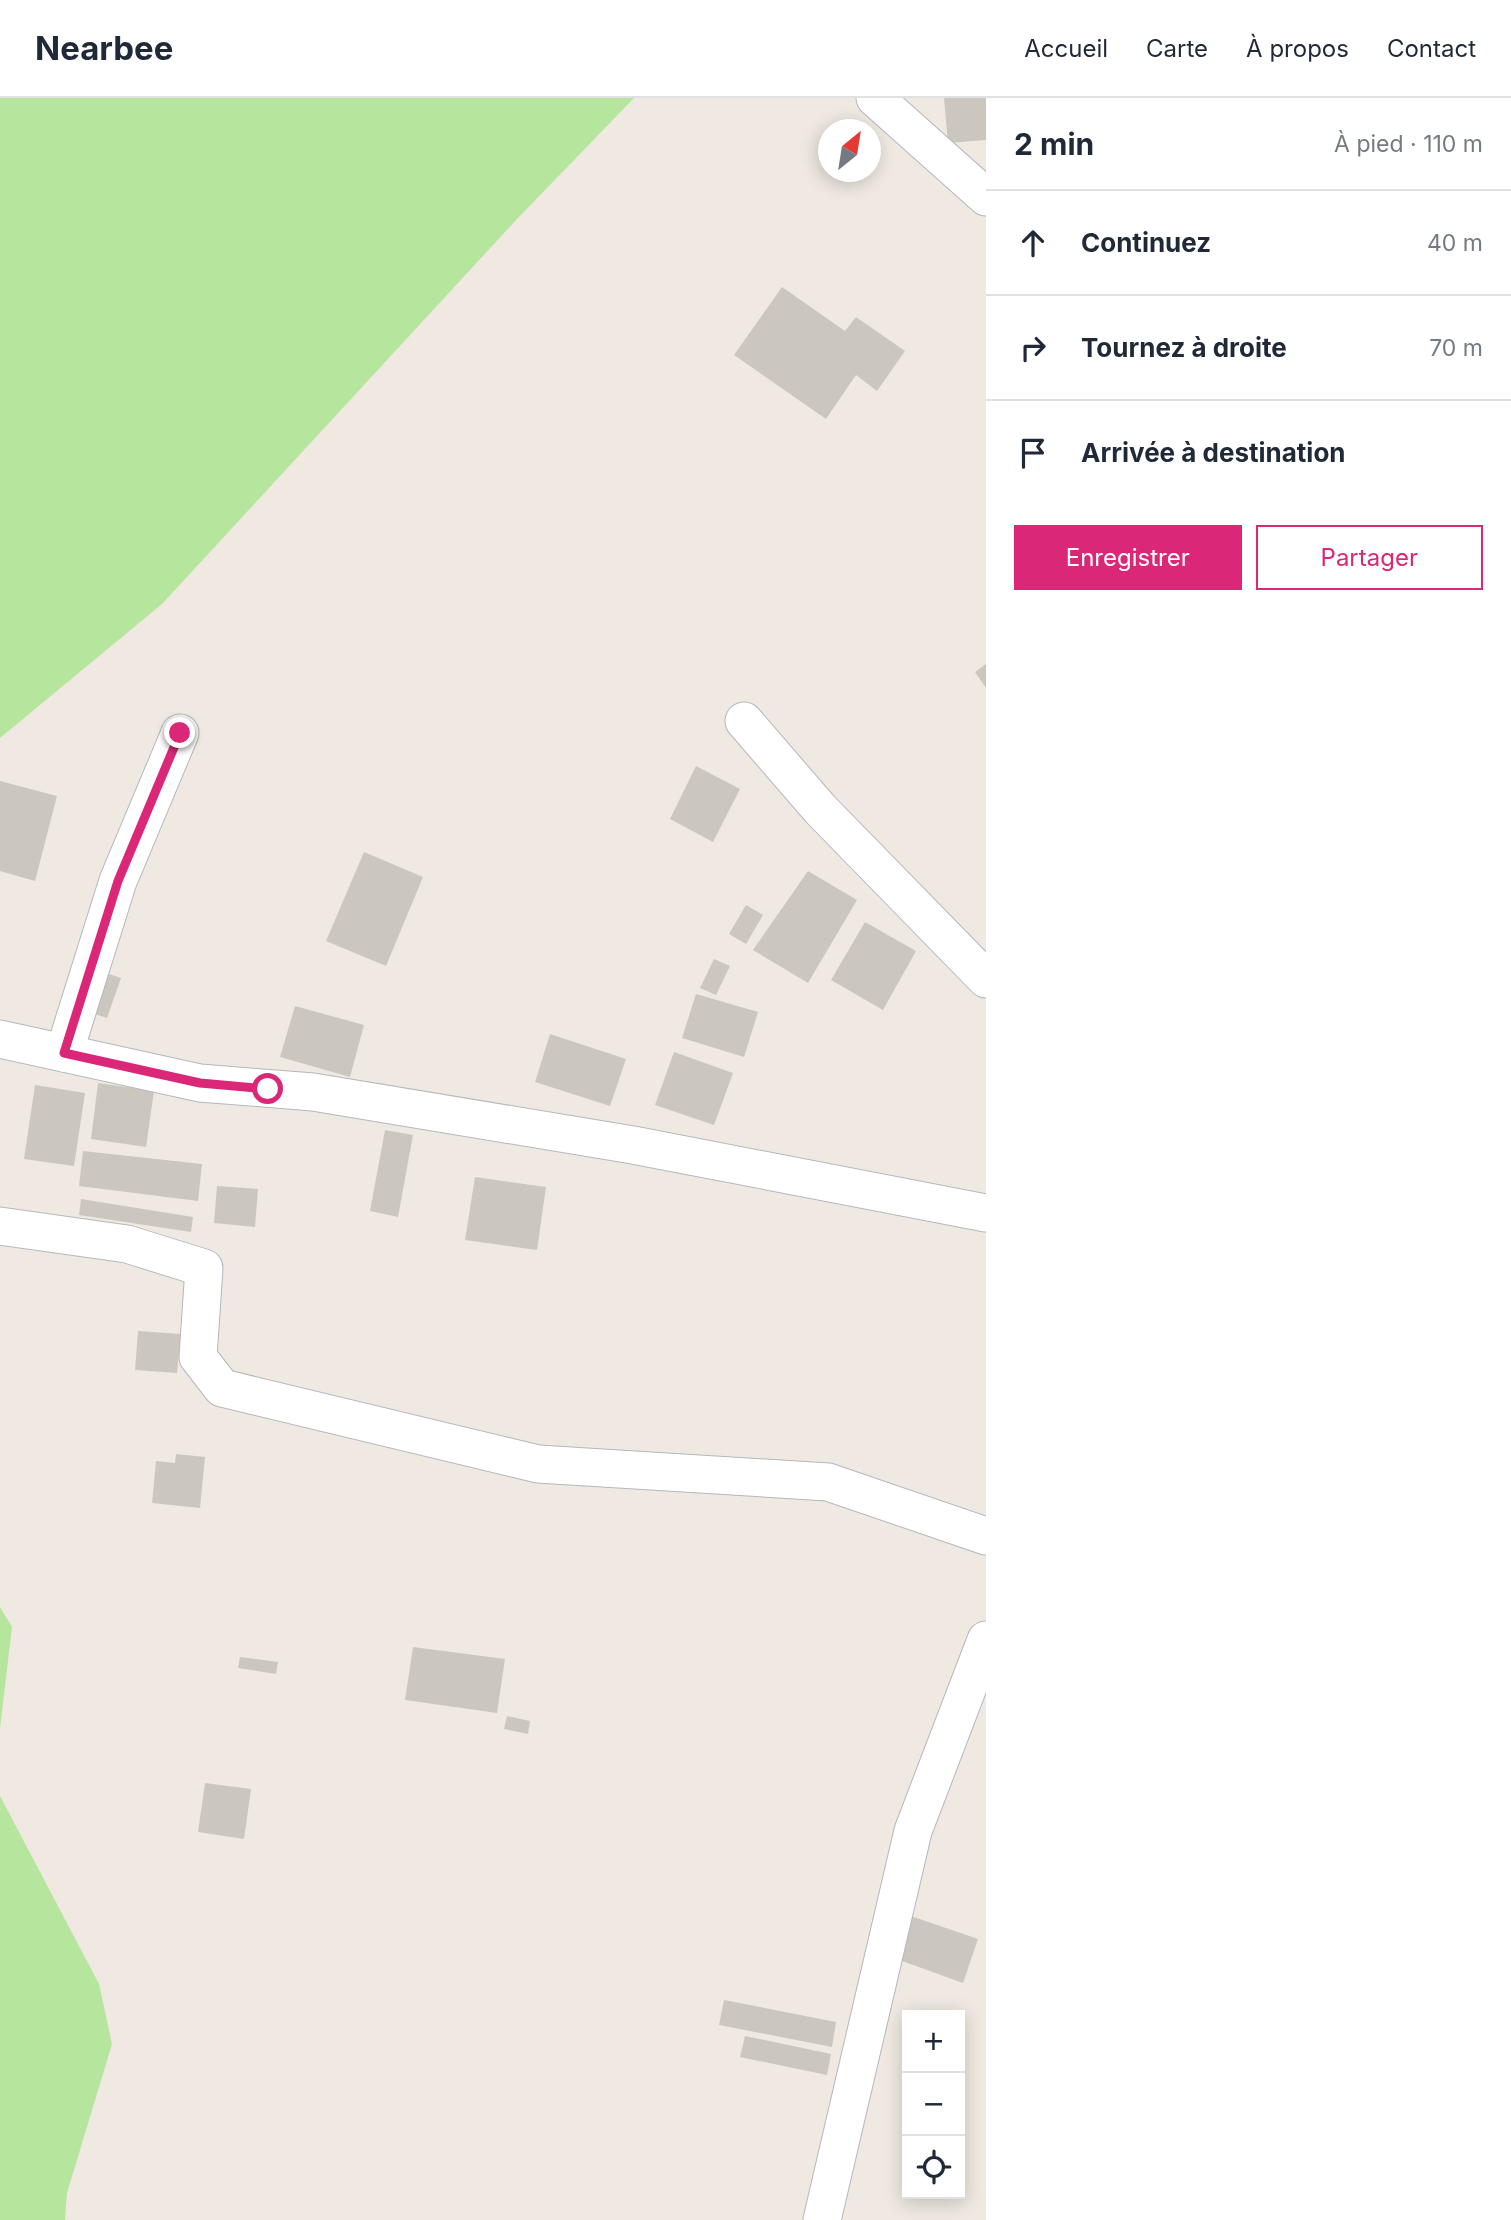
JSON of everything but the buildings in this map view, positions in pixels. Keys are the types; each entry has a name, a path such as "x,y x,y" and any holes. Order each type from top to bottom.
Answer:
{"street":[{"path":"875,98 986,197"},
{"path":"744,721 820,809 986,979"},
{"path":"64,1053 118,881 180,733"},
{"path":"0,1039 200,1083 313,1092 633,1145 986,1213"},
{"path":"0,1226 127,1244 204,1268 198,1357 222,1388 538,1464 828,1482 986,1536"},
{"path":"822,2220 913,1831 986,1640"}],"green space":[{"path":"0,98 634,98 517,219 162,604 0,738"},
{"path":"0,1607 12,1627 0,1728"},
{"path":"0,1796 99,1984 112,2044 67,2193 65,2220 0,2220"}],"route":[{"path":"180,733 118,881 94,950 64,1053 200,1083 268,1089"}]}
